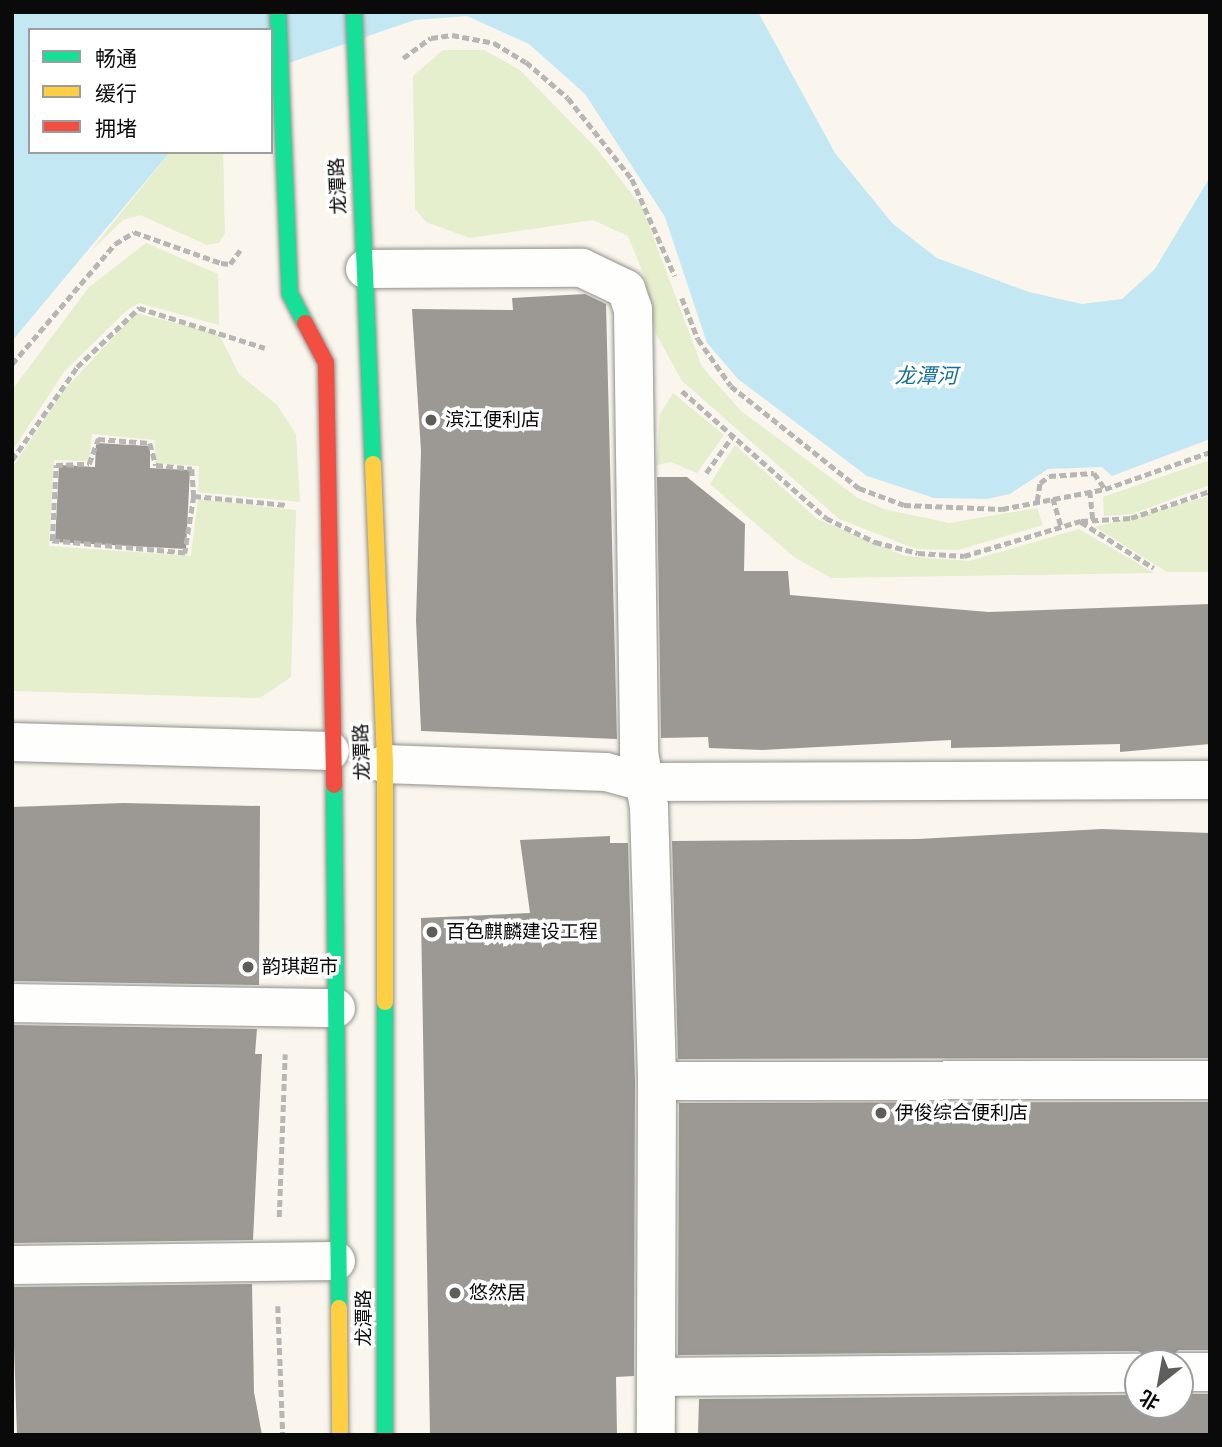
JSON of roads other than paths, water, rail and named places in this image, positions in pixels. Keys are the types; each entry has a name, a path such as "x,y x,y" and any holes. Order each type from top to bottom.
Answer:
{"main road":[{"name":"龙潭路","path":"278,12 290,293 326,363 332,514 330,751 336,1008 335,1261 340,1435"},
{"name":"龙潭路","path":"354,12 385,764 385,1435"}],"street":[{"path":"365,269 582,268 626,289 635,349 643,782 657,1081 656,1435"},
{"path":"12,742 330,751"},
{"path":"385,764 606,772 643,782 1210,780"},
{"path":"12,1003 336,1008"},
{"path":"657,1081 1210,1080"},
{"path":"12,1265 335,1261"},
{"path":"657,1377 1124,1373"}],"water":[{"name":"龙潭河","path":"12,12 758,12 835,153 893,224 937,258 1029,292 1082,304 1122,299 1155,269 1210,177 1210,439 1112,476 1102,467 1048,469 1010,494 987,499 934,498 867,476 738,379 707,343 665,217 585,94 529,44 467,16 415,20 273,68 273,28 28,28 28,154 168,154 12,341"}],"place":[{"name":"滨江便利店","path":"431,420"},
{"name":"百色麒麟建设工程","path":"432,932"},
{"name":"韵琪超市","path":"248,967"},
{"name":"伊俊综合便利店","path":"881,1113"},
{"name":"悠然居","path":"455,1293"}]}
